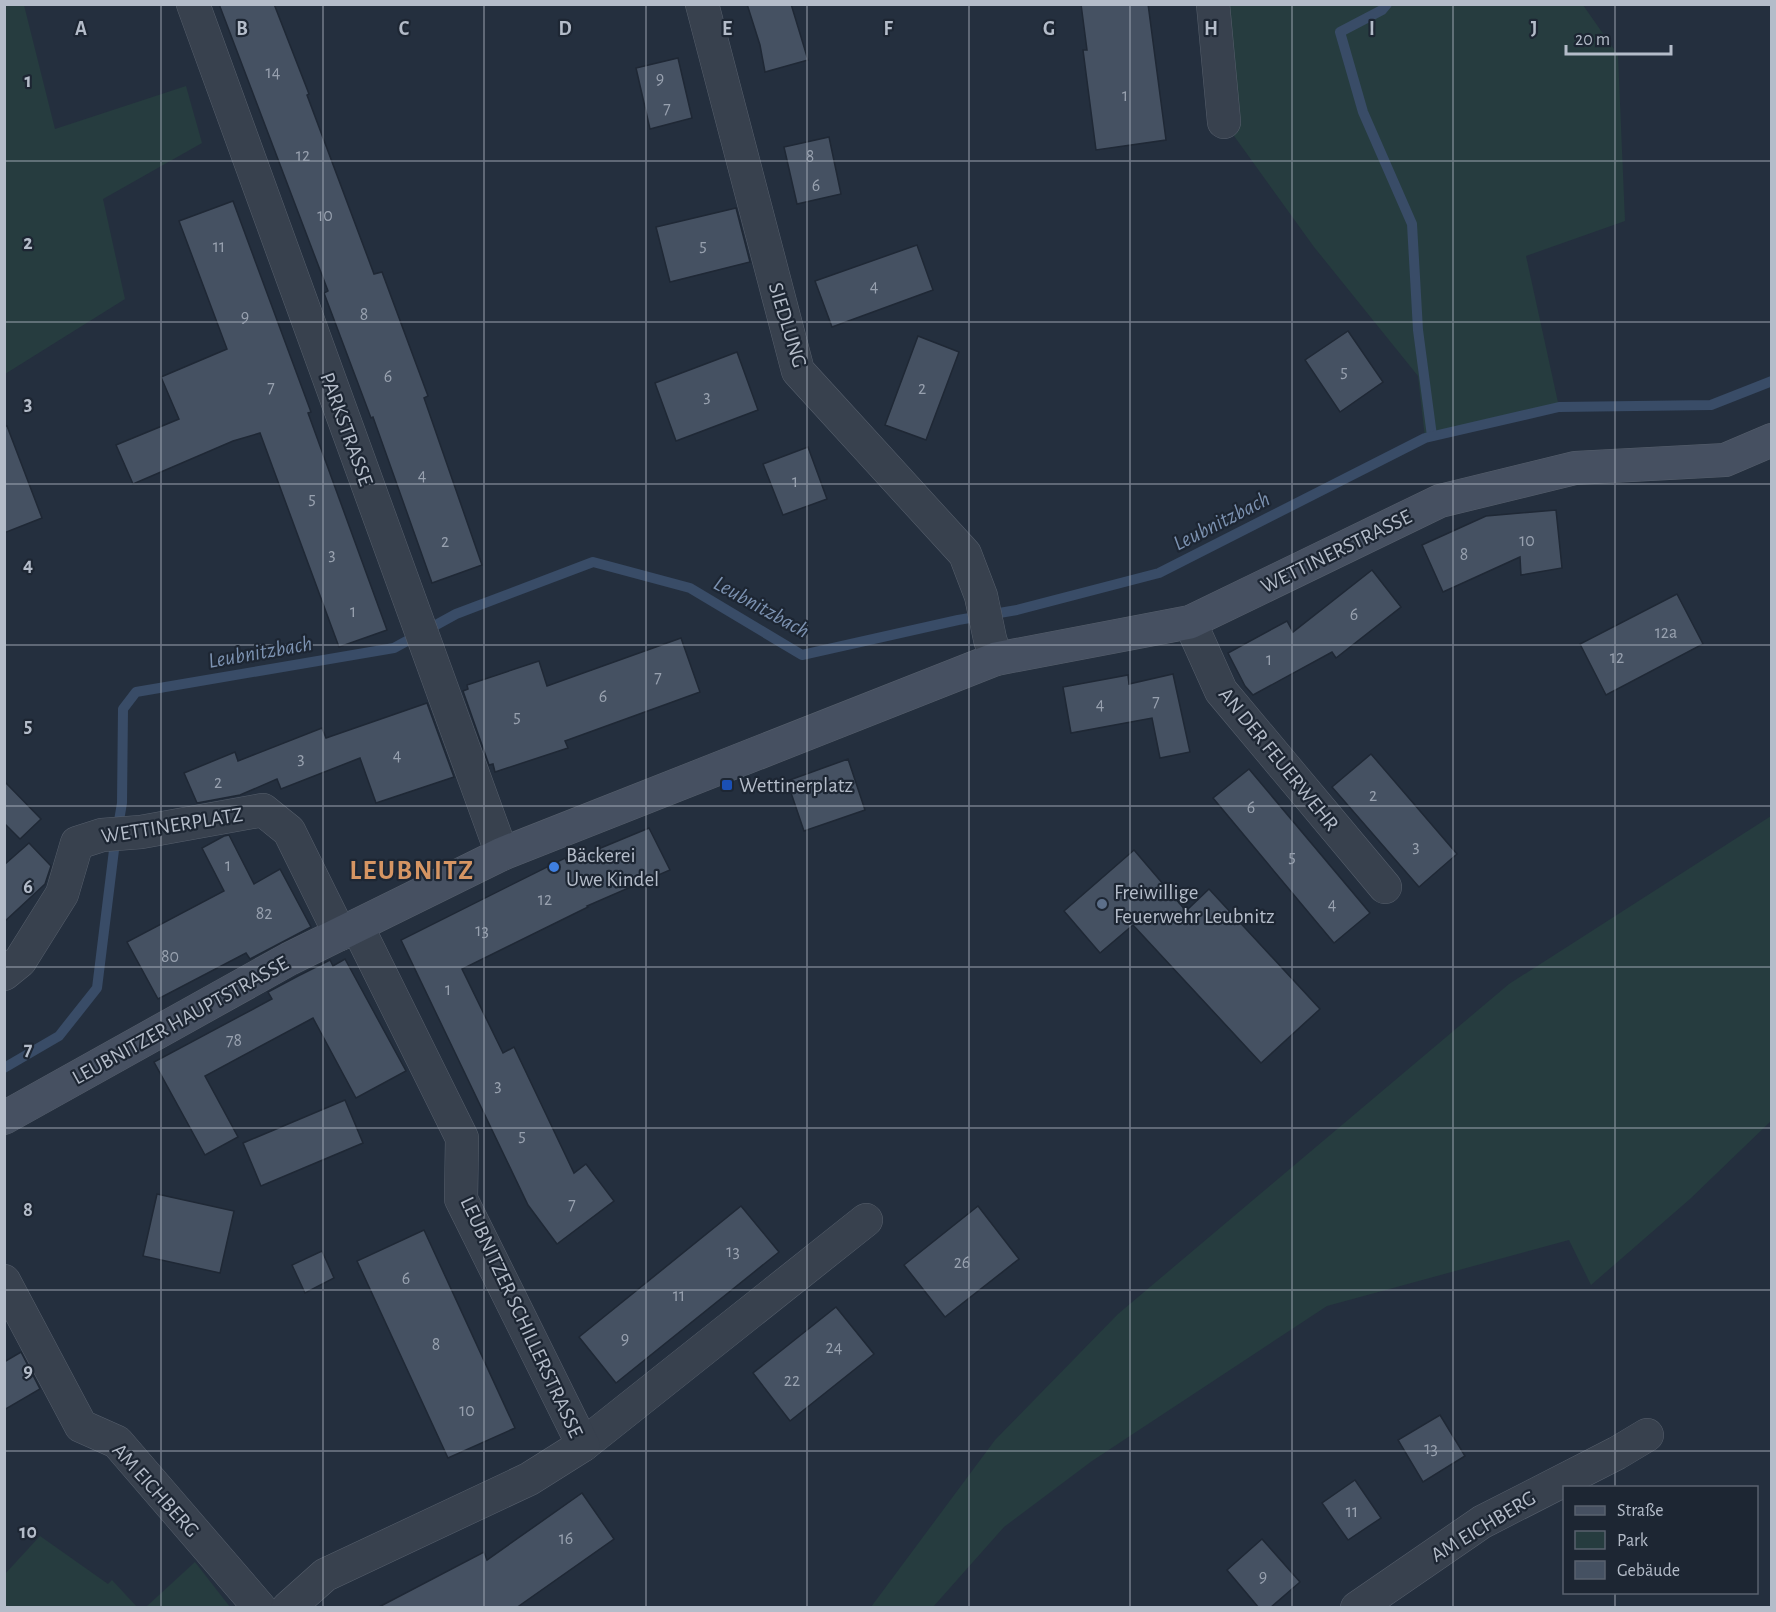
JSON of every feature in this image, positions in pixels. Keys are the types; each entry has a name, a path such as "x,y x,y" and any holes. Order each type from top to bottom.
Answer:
{"street":[{"name":"PARKSTRASSE","path":"193,4 502,854"},
{"name":"SIEDLUNG","path":"702,4 798,370 964,554 981,596 993,649"},
{"path":"1213,4 1224,122"},
{"name":"WETTINERSTRASSE","path":"502,854 908,694 993,649 1190,622 1440,501 1575,468 1725,460 1772,440"},
{"name":"AN DER FEUERWEHR","path":"1190,622 1221,691 1385,887"},
{"name":"WETTINERPLATZ","path":"4,974 20,961 62,894 90,839 263,810 289,831 348,930"},
{"path":"348,930 502,854"},
{"name":"LEUBNITZER HAUPTSTRASSE","path":"4,1118 289,959 348,930"},
{"name":"LEUBNITZER SCHILLERSTRASSE","path":"348,930 462,1138 461,1199 583,1445"},
{"name":"LEUBNITZER SCHILLERSTRASSE","path":"288,1608 325,1575 529,1479 583,1445 866,1220"},
{"name":"AM EICHBERG","path":"4,1281 81,1426 117,1442 260,1608"},
{"name":"AM EICHBERG","path":"1357,1608 1482,1522 1647,1436"}],"green space":[{"path":"5,4 24,5 55,129 186,86 202,143 103,199 125,299 5,374"},
{"path":"1213,5 1583,5 1618,55 1625,221 1526,256 1559,407 1425,438 1418,376 1314,247 1224,122"},
{"path":"1771,816 1771,1121 1690,1199 1591,1285 1569,1240 1327,1306 1092,1461 1004,1527 933,1607 871,1607 995,1440 1118,1314 1509,984"},
{"path":"40,1536 108,1584 112,1580 137,1607 5,1607 5,1574"},
{"path":"195,1562 230,1607 146,1607"}],"building":[{"path":"219,4 274,4 374,274 382,272 428,396 424,398 482,565 432,583 373,417 371,418 324,293 328,291"},
{"path":"747,4 791,4 808,60 765,72 760,45"},
{"path":"1081,4 1148,4 1166,140 1096,150 1083,50 1087,50"},
{"path":"678,58 692,118 650,129 636,68"},
{"path":"829,137 841,194 797,204 784,147"},
{"path":"233,201 311,412 308,413 387,630 339,647 260,433 233,441 133,484 116,445 179,419 161,377 227,349 179,221"},
{"path":"736,208 750,262 670,282 656,227"},
{"path":"917,245 933,290 832,327 815,281"},
{"path":"1348,331 1383,382 1340,412 1305,360"},
{"path":"918,336 959,352 926,440 885,425"},
{"path":"737,352 758,410 676,441 655,383"},
{"path":"4,426 7,426 42,518 4,533"},
{"path":"808,447 827,499 783,515 763,464"},
{"path":"1556,510 1562,568 1521,575 1520,557 1443,592 1422,545 1486,516"},
{"path":"1372,570 1401,607 1336,658 1332,652 1253,695 1245,686 1228,653 1287,621 1293,632"},
{"path":"1677,594 1703,644 1606,695 1580,644"},
{"path":"681,638 700,692 565,741 568,748 495,772 493,764 489,765 463,691 468,689 467,685 539,661 547,686"},
{"path":"1173,674 1190,752 1160,758 1152,718 1071,733 1063,687 1128,675 1129,684"},
{"path":"427,703 454,777 376,803 360,758 281,789 277,779 240,795 197,803 184,773 235,752 238,761 322,728 326,738"},
{"path":"1371,754 1457,854 1419,887 1332,787"},
{"path":"848,759 865,810 804,831 787,781"},
{"path":"1249,769 1370,913 1334,943 1213,798"},
{"path":"4,781 41,819 20,839 4,823"},
{"path":"649,828 670,870 587,906 462,969 503,1053 514,1047 574,1173 586,1164 614,1201 557,1244 528,1205 401,940 565,858 567,862"},
{"path":"229,835 254,884 280,869 311,927 250,959 246,953 158,999 127,942 224,891 202,848"},
{"path":"29,843 51,866 45,884 4,922 4,865"},
{"path":"1134,850 1186,911 1209,889 1320,1009 1261,1063 1133,925 1100,953 1064,911"},
{"path":"345,959 406,1071 356,1098 313,1018 205,1076 238,1137 205,1155 154,1062 272,999 268,992 330,960 333,966"},
{"path":"345,1100 363,1143 261,1186 243,1143"},
{"path":"157,1194 234,1211 220,1273 143,1256"},
{"path":"741,1206 779,1252 616,1383 579,1337"},
{"path":"978,1206 1019,1259 945,1317 904,1265"},
{"path":"424,1230 515,1428 448,1458 357,1261"},
{"path":"322,1251 334,1278 305,1293 292,1265"},
{"path":"836,1307 874,1354 790,1421 753,1373"},
{"path":"21,1352 40,1389 4,1410 4,1362"},
{"path":"1440,1415 1465,1456 1423,1482 1398,1440"},
{"path":"1355,1480 1381,1518 1348,1540 1322,1503"},
{"path":"582,1493 614,1539 516,1608 377,1608 484,1552 487,1560"},
{"path":"1262,1539 1300,1582 1270,1608 1259,1608 1227,1570"}],"waterway":[{"path":"1387,4 1382,10 1340,32 1363,112 1412,224 1418,330 1432,436"},
{"name":"Leubnitzbach","path":"4,1068 59,1036 97,988 122,803 123,709 136,692 394,648 456,614 593,562 690,588 802,655 958,620 1017,610 1159,573 1425,438 1559,407 1711,405 1772,381"}],"place":[{"name":"Wettinerplatz","path":"727,785"},
{"name":"Bäckerei Uwe Kindel","path":"554,867"},
{"name":"Freiwillige Feuerwehr Leubnitz","path":"1102,904"}],"district":[{"name":"LEUBNITZ","path":"412,870"}]}
